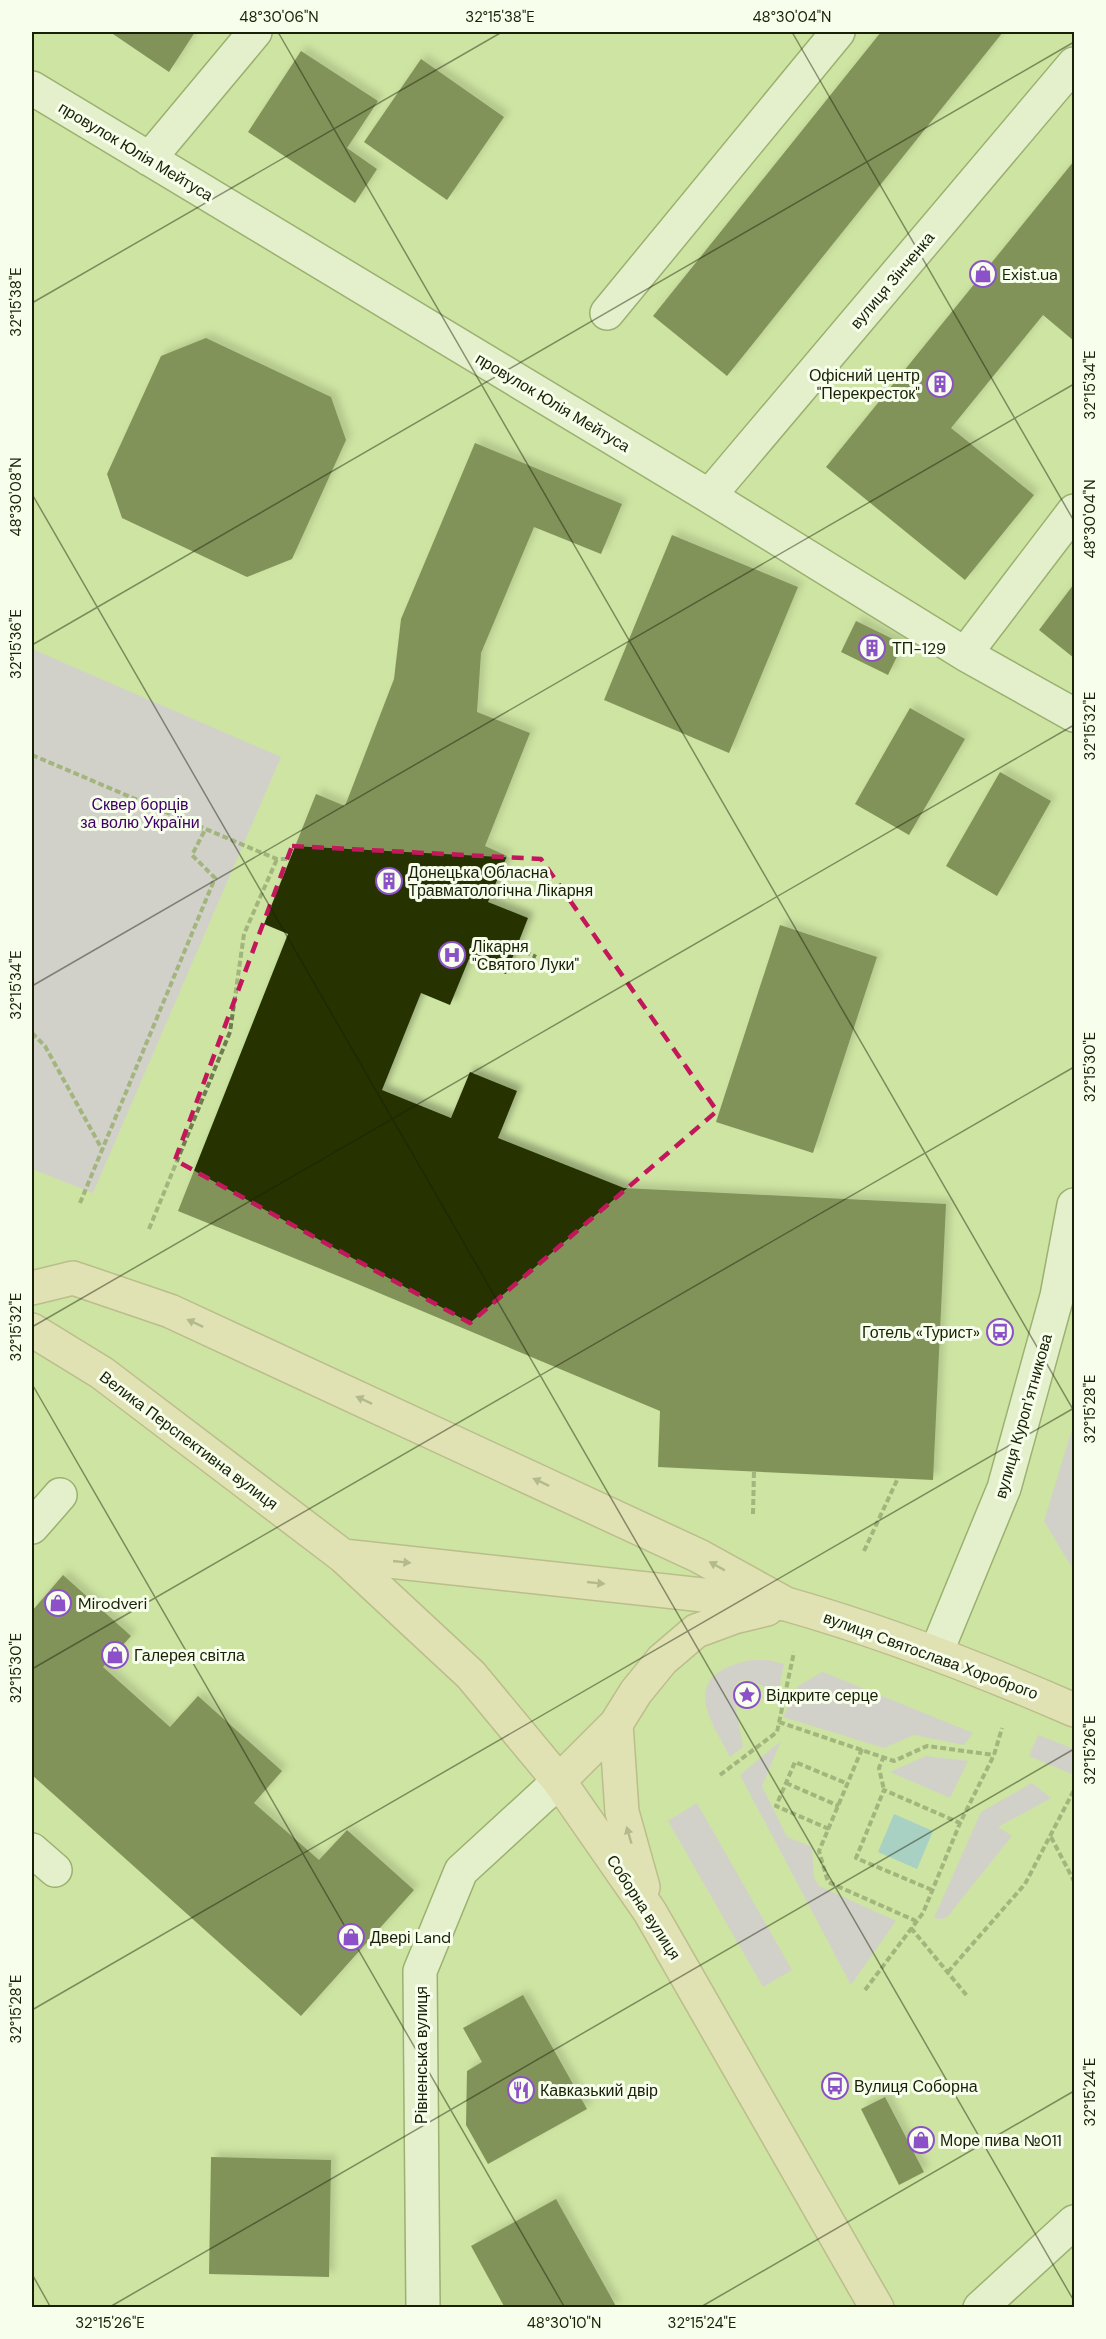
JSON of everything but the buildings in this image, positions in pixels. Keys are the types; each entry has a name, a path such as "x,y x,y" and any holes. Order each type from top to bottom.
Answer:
{"main road":[{"path":"32,1288 73,1278 170,1311 689,1551 786,1604"},
{"name":"Велика Перспективна вулиця","path":"32,1330 102,1373 344,1556"},
{"path":"344,1556 786,1604"},
{"name":"Соборна вулиця","path":"344,1556 471,1675 559,1781 650,1912 877,2307"},
{"name":"вулиця Святослава Хороброго","path":"786,1604 844,1620 936,1653 1074,1710"},
{"path":"559,1781 616,1724 636,1692 662,1660 696,1631 734,1617 786,1604"},
{"path":"616,1724 622,1812 650,1912"}],"street":[{"path":"148,159 255,32"},
{"path":"607,313 838,32"},
{"name":"вулиця Зінченка","path":"709,496 1074,64"},
{"name":"провулок Юлія Мейтуса","path":"32,88 709,496 965,654 1074,715"},
{"path":"965,654 1074,511"},
{"name":"вулиця Куропʼятникова","path":"936,1653 1004,1488 1057,1296 1074,1205"},
{"path":"32,1527 60,1495"},
{"name":"Рівненська вулиця","path":"423,2307 420,1971 461,1871 559,1781"},
{"path":"980,2307 1074,2222"}],"path":[{"path":"32,755 205,830 277,859 290,859"},
{"path":"80,1203 215,878 192,855 205,830"},
{"path":"149,1229 230,1032 244,934 277,859"},
{"path":"516,946 537,957"},
{"path":"32,1033 45,1046 103,1151"},
{"path":"753,1514 754,1471"},
{"path":"864,1551 898,1478"},
{"path":"720,1775 777,1732 794,1652"},
{"path":"779,1722 894,1761 927,1746 994,1755"},
{"path":"865,1990 923,1913 960,1823 994,1755 1002,1728"},
{"path":"862,1749 819,1851 828,1882 916,1921"},
{"path":"884,1756 879,1768 884,1790 856,1858 932,1890"},
{"path":"829,1829 776,1806 795,1762 848,1784"},
{"path":"786,1783 839,1806"},
{"path":"884,1790 960,1823"},
{"path":"948,1972 1025,1884 1074,1790"},
{"path":"1051,1836 1074,1881"},
{"path":"911,1928 968,1997"}],"highlighted area":[{"path":"292,846 541,859 717,1111 470,1323 175,1160"}],"green space":[{"name":"Сквер борців за волю України","path":"32,649 281,757 93,1193 32,1169"},
{"path":"1074,1423 1074,1571 1044,1521"},
{"path":"768,1660 784,1664 778,1694 752,1681 740,1681 736,1685 733,1692 743,1747 730,1757 712,1723 705,1699 706,1688 711,1678 727,1667 744,1662"},
{"path":"822,1672 973,1733 964,1745 914,1735 884,1748 783,1717 798,1686"},
{"path":"1038,1735 1074,1749 1074,1775 1029,1756"},
{"path":"781,1741 762,1786 787,1837 812,1847 814,1878 819,1886 896,1921 851,1985 740,1775"},
{"path":"926,1756 968,1761 950,1798 890,1772"},
{"path":"1032,1783 1051,1798 998,1827 1012,1836 948,1916 943,1919 934,1918 981,1812"},
{"path":"697,1803 792,1970 763,1987 668,1821"}],"water":[{"path":"894,1814 933,1831 917,1869 878,1852"}],"place":[{"name":"Exist.ua","path":"983,274"},
{"name":"Офісний центр \"Перекресток\"","path":"940,384"},
{"name":"ТП-129","path":"872,648"},
{"name":"Донецька Обласна Травматологічна Лікарня","path":"389,881"},
{"name":"Лікарня \"Святого Луки\"","path":"452,955"},
{"name":"Готель «Турист»","path":"1000,1332"},
{"name":"Mirodveri","path":"58,1603"},
{"name":"Галерея світла","path":"115,1655"},
{"name":"Відкрите серце","path":"747,1695"},
{"name":"Двері Land","path":"351,1937"},
{"name":"Вулиця Соборна","path":"835,2086"},
{"name":"Кавказький двір","path":"521,2090"},
{"name":"Море пива №011","path":"921,2140"}]}
